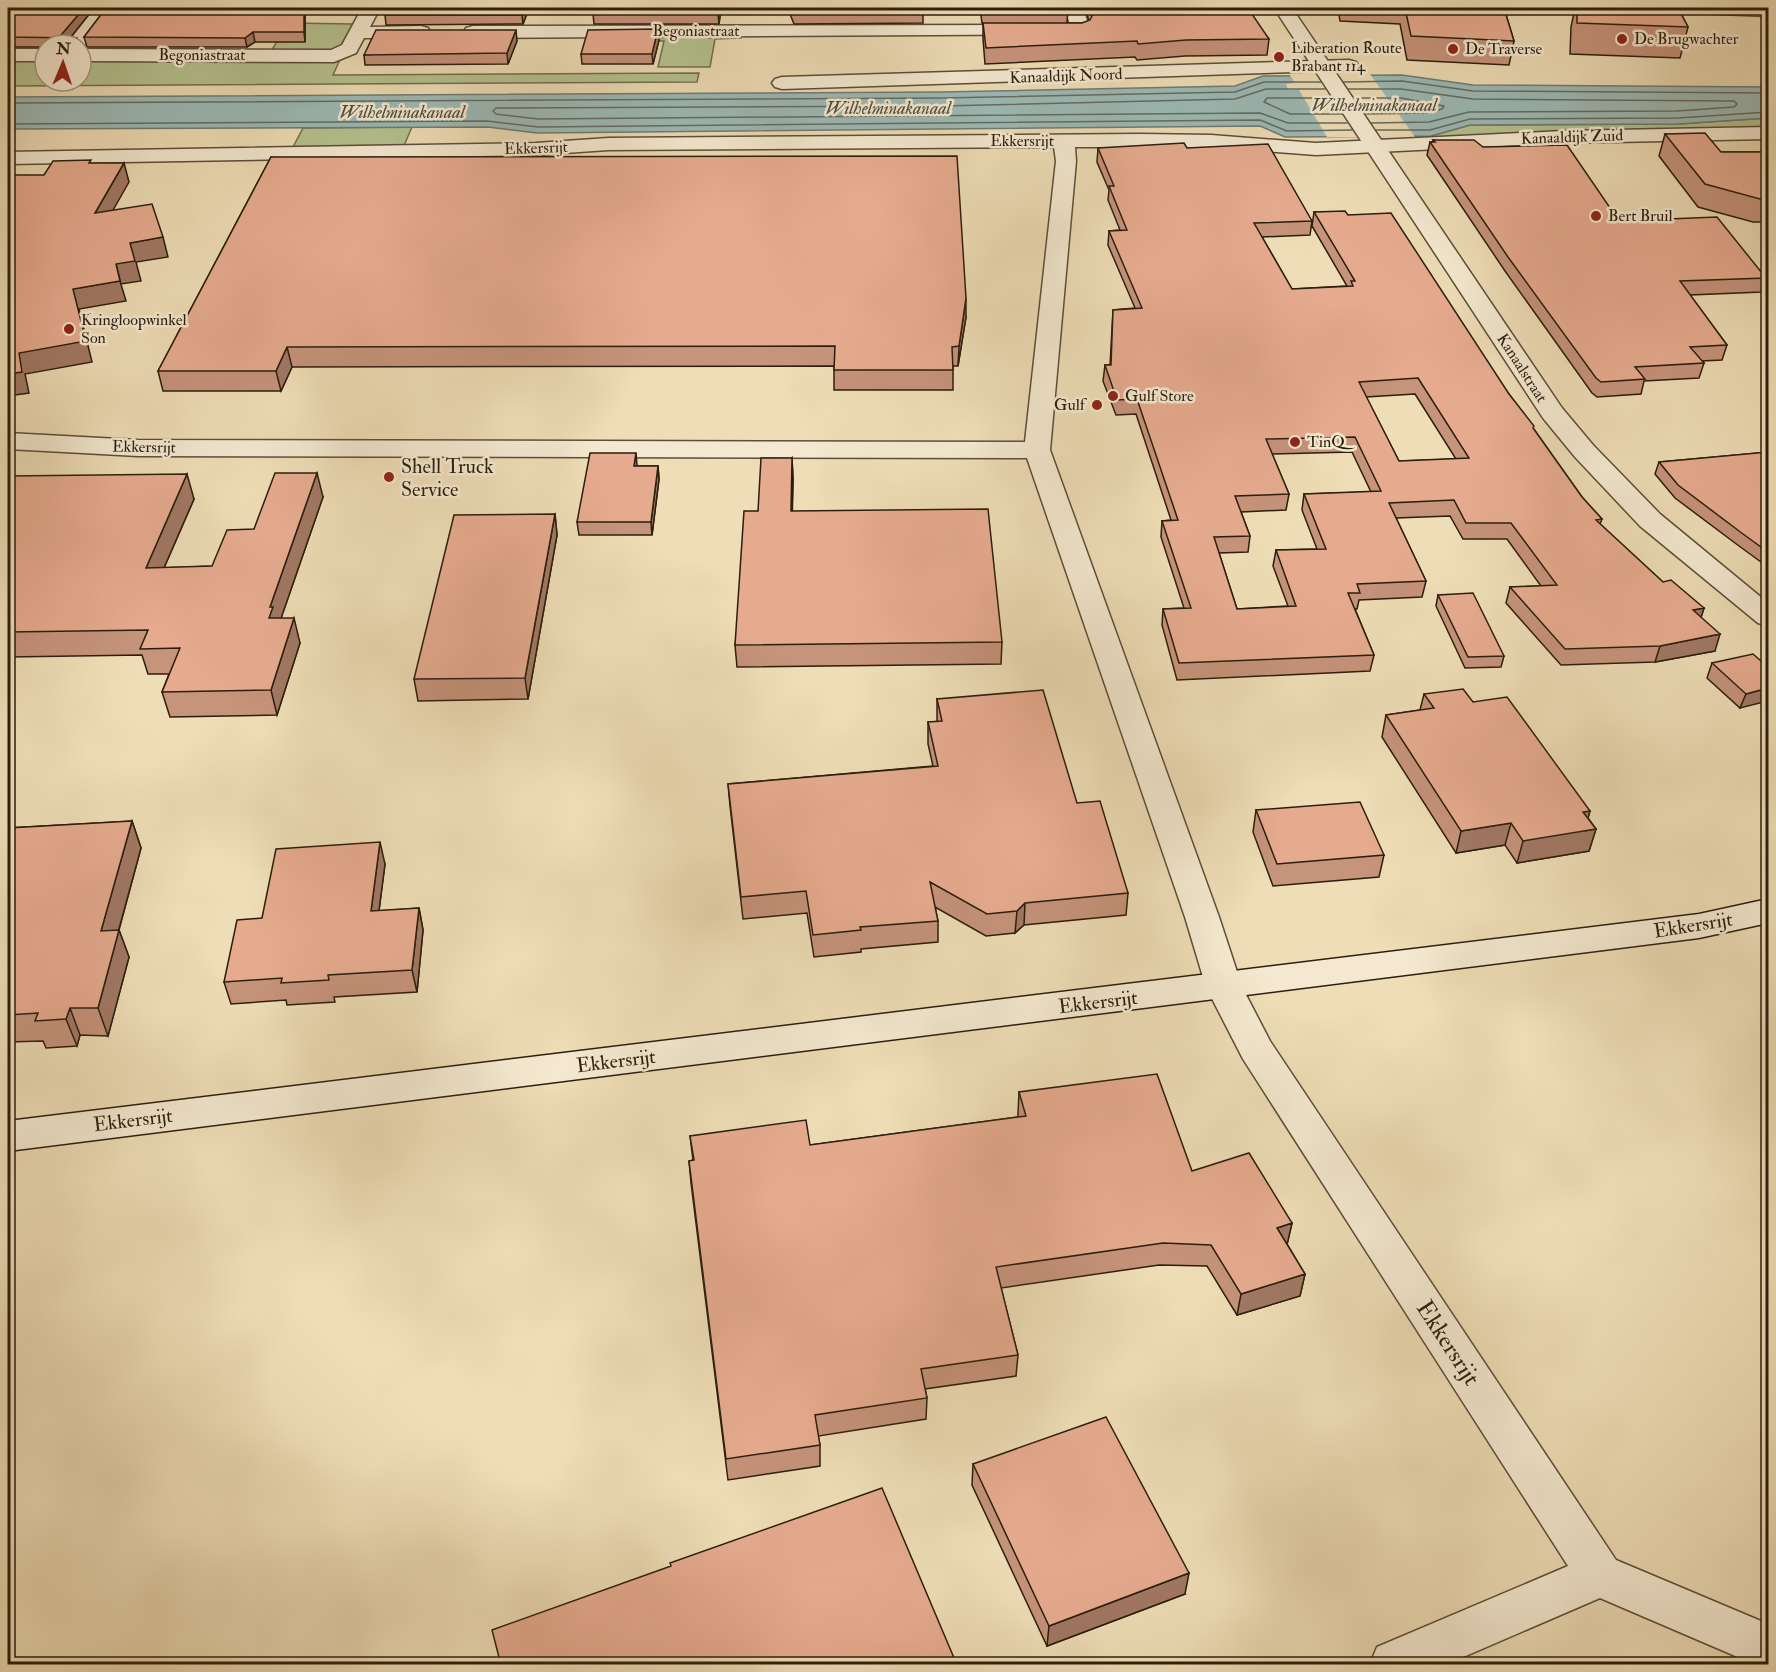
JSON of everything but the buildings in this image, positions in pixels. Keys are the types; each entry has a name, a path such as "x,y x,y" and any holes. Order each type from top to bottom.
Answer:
{"street":[{"path":"84,33 104,8"},
{"path":"360,33 371,8"},
{"path":"949,8 950,30"},
{"name":"Begoniastraat","path":"93,55 334,56 350,49 360,33 448,32 558,23 1081,30 1074,8"},
{"name":"Kanaalstraat","path":"1283,8 1552,413 1577,444 1650,520 1768,616"},
{"path":"1694,8 1768,11"},
{"path":"8,55 33,55"},
{"name":"Kanaaldijk Noord","path":"782,83 1325,70 1349,66"},
{"name":"Kanaaldijk Zuid","path":"1372,142 1768,133"},
{"name":"Ekkersrijt","path":"8,158 44,155 525,149 609,144 1064,141 1211,141 1316,150 1372,142"},
{"name":"Ekkersrijt","path":"1064,141 1066,161 1037,450 1196,901 1224,987 1261,1056 1600,1575"},
{"name":"Ekkersrijt","path":"8,441 138,448 1037,450"},
{"name":"Ekkersrijt","path":"8,1136 1224,987 1699,926 1768,911"},
{"path":"1394,1665 1600,1575 1768,1647"}],"green space":[{"path":"288,23 354,24 340,47 327,53 270,53"},
{"path":"661,34 709,34 708,38 712,38 713,34 742,34 741,38 715,39 710,67 658,67 664,41 659,41"},
{"path":"343,53 333,75 699,73 697,82 93,86 93,58"},
{"path":"8,58 33,58 33,86 8,86"},
{"path":"1768,118 1768,130 1576,133 1434,141 1431,136 1470,125 1678,124"},
{"path":"412,127 403,148 292,149 303,128"}],"water":[{"name":"Wilhelminakanaal","path":"1402,75 1473,85 1768,87 1768,118 1678,124 1470,125 1431,136 1285,137 1260,126 537,133 488,127 8,129 8,97 941,92 1235,86 1263,76"}],"pier":[{"path":"1289,74 1370,74 1415,137 1327,137 1299,90 1288,90 1286,84 1295,83"}],"place":[{"name":"De Brugwachter","path":"1622,39"},
{"name":"De Traverse","path":"1453,49"},
{"name":"Liberation Route Brabant 114","path":"1279,57"},
{"name":"Bert Bruil","path":"1596,216"},
{"name":"Kringloopwinkel Son","path":"69,329"},
{"name":"Gulf Store","path":"1113,396"},
{"name":"Gulf","path":"1097,405"},
{"name":"TinQ","path":"1295,442"},
{"name":"Shell Truck Service","path":"389,477"}]}
